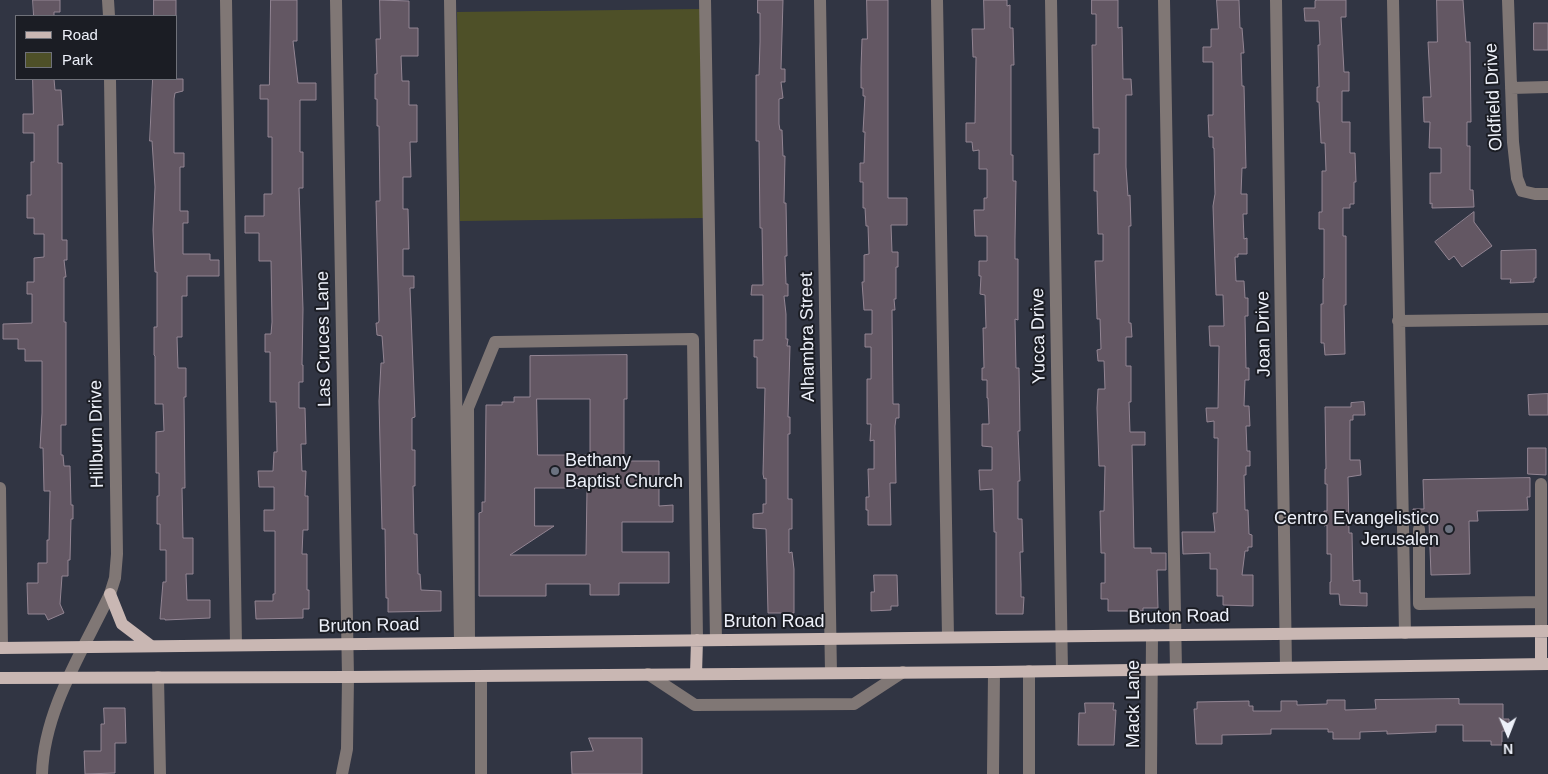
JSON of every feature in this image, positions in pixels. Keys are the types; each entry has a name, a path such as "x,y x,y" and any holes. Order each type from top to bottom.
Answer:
{"main road":[{"path":"110,594 122,624 151,646"},
{"name":"Bruton Road","path":"1,648 1544,631"},
{"path":"0,678 994,672 1544,664 1544,631"},
{"path":"696,674 697,640"}],"street":[{"path":"108,0 109,15"},
{"path":"226,0 236,645"},
{"name":"Las Cruces Lane","path":"336,0 348,677 347,749 342,774"},
{"path":"450,0 464,642"},
{"path":"705,0 716,640"},
{"name":"Alhambra Street","path":"820,0 831,672"},
{"path":"937,0 948,637"},
{"name":"Yucca Drive","path":"1051,0 1062,671"},
{"path":"1164,0 1176,669"},
{"name":"Joan Drive","path":"1276,0 1286,668"},
{"path":"1393,0 1405,633"},
{"name":"Oldfield Drive","path":"1508,0 1513,142 1517,178 1522,191 1548,194"},
{"name":"Hillburn Drive","path":"42,774 42,758 49,726 62,692 110,594 115,578 110,80"},
{"path":"1511,88 1548,87"},
{"path":"1398,321 1548,319"},
{"path":"464,642 468,408 495,342 693,339 697,640"},
{"path":"1540,484 1541,602 1544,631"},
{"path":"0,488 1,648"},
{"path":"1419,529 1419,604 1541,602"},
{"name":"Mack Lane","path":"1151,774 1152,635"},
{"path":"1029,671 1030,774"},
{"path":"648,674 695,705 854,704 903,672"},
{"path":"994,672 994,774"},
{"path":"481,676 481,774"},
{"path":"158,677 160,774"}],"green space":[{"path":"702,9 704,218 460,221 457,12"}],"building":[{"path":"33,0 60,0 60,12 54,12 54,15 34,15"},
{"path":"154,0 176,0 176,15 154,15"},
{"path":"271,0 297,0 297,41 293,41 298,83 316,83 316,100 300,100 300,152 303,152 303,188 299,188 303,309 303,382 299,382 299,408 305,408 306,444 301,444 302,471 306,471 305,496 308,496 308,530 303,530 302,554 307,554 309,609 303,609 303,618 256,619 255,601 273,601 273,594 275,594 275,531 264,531 264,510 274,510 274,487 259,487 258,471 273,471 274,452 277,452 276,402 270,402 270,352 265,352 265,334 271,334 272,322 271,261 259,261 259,233 245,233 245,216 264,216 264,194 272,194 272,137 268,137 268,99 260,99 260,85 269,85"},
{"path":"380,0 409,1 409,28 418,28 418,56 401,56 402,81 409,81 409,105 417,105 417,142 410,142 411,177 403,177 403,209 408,209 409,249 403,249 403,276 414,276 414,288 410,288 415,417 412,418 412,450 415,450 415,486 413,486 414,534 417,534 418,574 420,574 421,590 441,591 441,611 388,612 388,598 386,598 385,529 382,529 379,401 381,363 384,363 382,336 377,335 376,323 379,321 376,201 380,201 379,126 377,126 375,74 377,74 376,39 380,39"},
{"path":"758,0 783,0 781,69 785,69 785,82 781,82 783,98 779,99 779,124 780,130 782,130 783,156 785,156 784,203 786,203 787,256 785,256 788,296 784,296 786,339 788,339 787,346 790,346 788,499 792,499 792,529 789,529 789,553 792,552 794,569 794,613 768,613 766,529 753,528 753,514 763,513 763,504 766,504 766,478 764,479 763,474 765,388 757,388 757,357 754,357 754,340 763,340 763,295 751,295 752,285 763,285 759,141 756,141 756,75 759,75 760,42"},
{"path":"867,0 888,0 888,198 907,198 907,225 891,225 892,252 898,252 896,299 894,299 895,310 892,310 893,404 899,404 899,418 896,418 895,426 896,483 890,483 891,525 868,525 868,510 866,510 866,497 869,497 868,469 874,469 874,440 870,441 871,424 867,424 867,379 871,379 871,347 865,347 865,334 872,334 872,310 864,310 862,282 864,282 864,255 869,254 868,226 866,226 865,208 863,208 863,182 860,182 860,163 864,163 865,132 863,132 865,96 863,96 863,88 861,88 862,39 867,39"},
{"path":"984,0 1007,0 1007,6 1010,5 1010,28 1013,28 1014,65 1011,65 1011,155 1013,155 1013,181 1016,181 1015,259 1018,259 1018,320 1015,319 1016,368 1019,368 1020,431 1018,431 1020,481 1018,481 1018,519 1022,519 1023,552 1020,552 1021,597 1024,597 1023,614 996,614 996,532 994,532 993,489 980,490 979,470 992,470 992,447 982,446 982,424 989,424 987,380 982,380 982,368 984,368 983,328 986,328 985,295 980,294 981,276 979,276 979,261 987,261 987,236 975,236 974,210 984,210 984,198 987,198 987,169 979,169 979,150 973,151 972,142 966,142 966,123 975,123 976,57 973,57 972,29 984,29"},
{"path":"1092,0 1118,0 1118,28 1122,27 1123,79 1131,79 1132,95 1126,95 1126,167 1128,196 1130,195 1129,323 1131,323 1132,337 1126,337 1126,366 1131,366 1130,432 1145,432 1145,445 1132,445 1134,548 1151,548 1151,553 1166,553 1166,570 1157,570 1158,608 1143,608 1143,611 1108,611 1108,599 1101,599 1101,583 1105,583 1105,553 1101,553 1100,511 1104,511 1105,466 1099,466 1097,408 1098,389 1105,389 1104,361 1098,361 1097,350 1101,349 1100,319 1097,319 1095,261 1103,261 1103,234 1098,234 1097,191 1094,191 1094,154 1099,154 1099,128 1093,128 1092,45 1096,45 1096,14 1092,14"},
{"path":"1217,0 1239,0 1240,28 1242,28 1244,53 1241,53 1242,86 1244,86 1246,168 1242,168 1241,194 1247,194 1247,214 1243,214 1244,239 1247,238 1247,254 1238,254 1238,257 1235,257 1236,281 1244,281 1245,298 1248,298 1248,316 1245,316 1246,368 1249,368 1249,380 1245,380 1244,406 1249,406 1250,426 1246,426 1250,466 1246,466 1246,475 1244,475 1245,510 1248,510 1249,534 1252,535 1252,547 1248,547 1248,551 1245,551 1242,575 1253,575 1253,606 1223,605 1223,596 1217,596 1217,569 1210,569 1210,553 1183,554 1182,532 1215,532 1213,513 1217,513 1218,438 1214,438 1214,421 1207,422 1206,408 1218,408 1219,346 1210,346 1209,326 1224,326 1223,295 1216,295 1213,206 1215,194 1214,148 1213,137 1209,137 1208,115 1213,115 1213,62 1203,62 1203,47 1211,47 1211,29 1218,29"},
{"path":"1346,0 1346,17 1341,17 1344,72 1349,72 1349,91 1342,91 1342,122 1350,122 1350,153 1355,153 1356,182 1354,182 1354,204 1350,204 1350,208 1343,208 1343,236 1346,236 1345,354 1325,355 1324,343 1321,343 1324,229 1319,229 1319,212 1322,212 1322,171 1326,171 1325,143 1321,143 1319,102 1317,102 1317,87 1319,87 1319,21 1305,21 1304,8 1315,8 1315,1"},
{"path":"1437,0 1463,0 1466,42 1470,42 1471,122 1467,122 1467,146 1470,146 1470,190 1473,190 1474,207 1432,208 1432,203 1430,204 1430,173 1441,173 1441,148 1429,148 1430,122 1424,122 1423,97 1431,97 1428,42 1437,42"},
{"path":"1534,23 1548,23 1548,50 1534,50"},
{"path":"183,79 183,91 175,93 174,99 174,153 184,153 184,167 180,167 180,211 188,211 188,223 183,223 183,254 210,254 210,260 219,260 219,276 187,276 187,296 182,296 182,337 177,337 178,368 186,368 186,397 184,397 185,488 182,488 183,538 193,538 193,574 186,574 187,600 210,600 210,618 160,619 163,582 166,582 166,550 160,550 160,524 157,524 159,473 156,473 156,432 164,431 163,404 155,404 154,327 157,327 157,272 155,272 153,230 155,187 152,141 150,141 153,80"},
{"path":"33,80 54,80 55,90 61,90 63,125 58,125 58,163 62,163 62,240 67,240 67,260 64,260 66,277 64,277 64,322 66,322 66,425 61,425 61,455 63,455 64,466 70,466 73,519 71,519 68,576 62,576 60,604 64,613 48,620 45,614 28,614 27,583 38,583 38,563 47,563 47,540 49,540 50,491 44,491 43,448 40,448 42,361 25,361 25,349 18,349 18,339 3,339 3,324 32,323 32,294 27,294 27,282 34,282 34,258 44,257 44,234 34,234 34,218 27,218 27,195 31,195 31,162 34,162 34,133 23,133 23,114 33,114"},
{"path":"1474,212 1474,222 1492,246 1462,267 1454,256 1449,260 1435,242"},
{"path":"1536,250 1536,278 1534,278 1534,282 1510,283 1511,279 1501,279 1501,251"},
{"name":"Bethany Baptist Church","path":"627,355 627,399 624,399 624,461 659,461 659,506 673,505 673,522 622,522 622,552 669,552 669,583 619,583 619,595 590,595 590,584 546,584 546,596 479,596 479,513 482,512 482,502 485,502 486,405 502,405 502,402 514,402 514,397 530,397 530,356","holes":["537,399 590,399 590,455 538,455","535,488 587,488 586,555 510,555 554,526 535,526"]},
{"path":"1548,394 1548,415 1529,415 1528,395"},
{"path":"1364,402 1365,415 1353,415 1353,420 1350,420 1350,460 1360,460 1361,475 1348,477 1349,533 1352,533 1353,581 1360,580 1360,593 1367,593 1367,606 1340,605 1339,594 1330,594 1331,554 1327,554 1327,525 1324,526 1324,511 1327,511 1325,407 1351,407 1351,403"},
{"path":"1528,448 1546,448 1546,475 1528,474"},
{"name":"Centro Evangelistico Jerusalen","path":"1530,478 1530,497 1527,497 1528,510 1477,511 1478,521 1469,521 1470,574 1431,575 1429,522 1414,522 1413,509 1424,509 1423,480"},
{"path":"874,575 897,575 898,606 891,606 891,610 871,611 871,592 874,592"},
{"path":"1459,699 1459,704 1503,704 1503,719 1509,719 1509,731 1502,731 1502,745 1491,745 1491,741 1463,741 1463,725 1436,725 1436,732 1387,734 1387,731 1360,732 1360,739 1333,739 1333,732 1328,732 1328,729 1271,729 1271,734 1222,735 1222,744 1196,744 1194,709 1197,709 1197,702 1249,701 1249,706 1253,706 1253,711 1281,711 1281,701 1297,701 1297,705 1327,704 1327,700 1345,700 1345,710 1376,709 1375,700"},
{"path":"1085,703 1114,703 1113,710 1116,710 1114,745 1078,745 1079,713 1085,713"},
{"path":"104,708 125,708 126,743 115,743 115,773 85,774 84,751 101,751 101,724 104,724"},
{"path":"589,738 642,738 642,774 572,774 571,752 593,751"}],"place":[{"name":"Bethany Baptist Church","path":"555,471"},
{"name":"Centro Evangelistico Jerusalen","path":"1449,529"}]}
